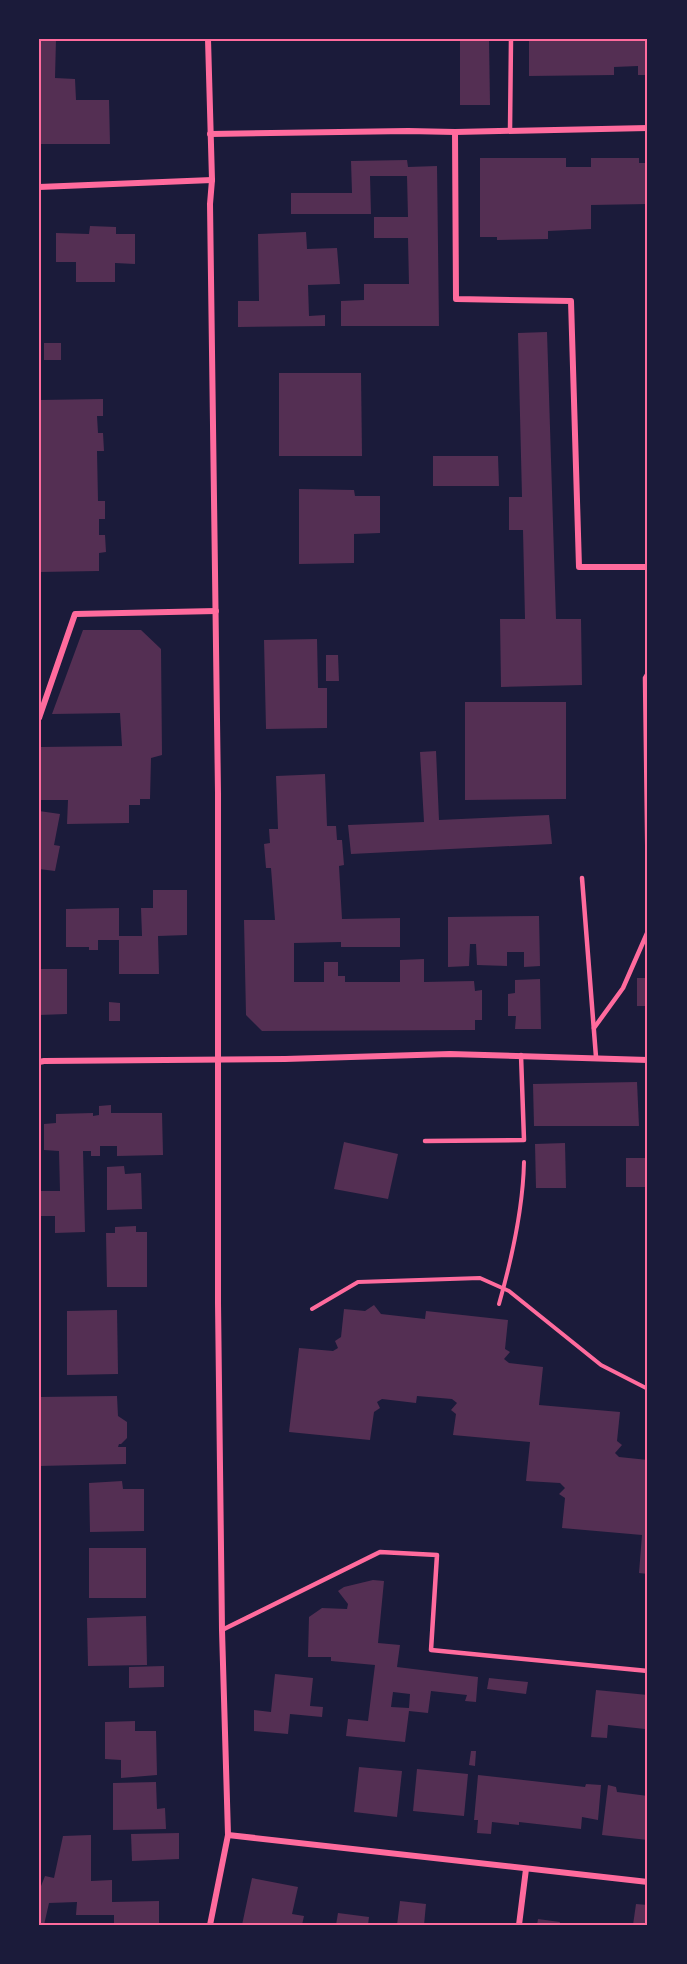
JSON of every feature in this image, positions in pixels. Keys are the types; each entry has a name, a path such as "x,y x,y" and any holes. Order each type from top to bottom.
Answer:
{"street":[{"path":"208,39 212,180 210,204 216,611 219,1059 217,1132 222,1630 228,1835 210,1925"},
{"path":"210,134 648,128"},
{"path":"456,132 456,299 571,301 579,567 648,567"},
{"path":"39,187 212,180"},
{"path":"39,718 75,614 216,611"},
{"path":"39,1062 450,1054 648,1060"},
{"path":"228,1835 648,1882"},
{"path":"519,1925 526,1869"}],"lane":[{"path":"510,130 511,39"},
{"path":"648,673 645,678 648,901"},
{"path":"582,878 596,1057"},
{"path":"594,1028 623,988 648,931"},
{"path":"426,1141 524,1140 521,1055"},
{"path":"222,1630 380,1552 437,1556 431,1650 648,1671"}],"path":[{"path":"499,1304 512,1255 524,1190"},
{"path":"312,1309 358,1282 480,1278 504,1288 601,1365 648,1389"}],"building":[{"path":"39,39 56,39 55,78 75,79 76,100 109,100 110,144 39,144"},
{"path":"460,39 489,39 490,105 460,105"},
{"path":"529,39 648,39 648,75 638,75 638,66 614,67 614,75 529,76"},
{"path":"480,158 566,158 566,167 591,167 591,158 639,158 639,163 648,163 648,204 591,205 591,229 548,231 548,239 497,240 497,237 480,237"},
{"path":"407,160 408,167 437,166 439,326 341,326 341,301 364,300 364,284 409,284 408,238 374,238 374,217 408,217 407,176 370,176 371,214 291,214 291,193 352,193 351,161"},
{"path":"90,226 116,227 116,234 135,234 135,264 115,263 115,282 76,282 76,262 56,262 56,233 89,234"},
{"path":"306,232 307,249 337,248 340,284 308,285 309,316 325,315 325,326 238,327 238,301 259,301 258,234"},
{"path":"648,273 648,325 646,325 645,274"},
{"path":"547,332 556,619 581,619 582,685 501,687 500,619 525,619 523,530 509,530 509,497 522,497 518,333"},
{"path":"44,343 61,343 61,360 44,360"},
{"path":"279,373 361,373 362,456 279,456"},
{"path":"103,399 103,416 97,416 98,433 103,433 104,451 97,451 98,501 105,501 105,519 99,519 99,535 105,535 106,552 99,553 99,571 39,572 39,400"},
{"path":"433,456 498,456 499,486 433,486"},
{"path":"299,489 354,490 355,496 380,496 380,533 354,534 354,563 299,564"},
{"path":"83,630 141,630 161,649 162,755 151,758 150,799 140,799 140,805 129,805 129,823 67,824 68,800 39,800 40,747 122,746 120,713 52,714"},
{"path":"317,639 318,688 327,688 327,728 266,729 264,640"},
{"path":"326,655 338,655 339,681 326,681"},
{"path":"465,702 566,702 566,799 465,800"},
{"path":"436,751 439,820 549,815 552,844 351,854 348,825 424,822 420,752"},
{"path":"325,774 327,826 336,826 337,840 342,840 344,865 339,866 342,919 400,918 400,947 341,947 341,942 294,943 294,982 324,982 324,962 338,962 338,976 345,976 345,982 400,982 400,960 424,959 424,982 474,981 475,991 482,990 482,1020 475,1020 475,1030 262,1031 246,1015 244,920 275,920 271,868 266,868 264,844 270,843 269,829 278,829 276,776"},
{"path":"39,811 60,814 54,845 60,846 55,871 39,869"},
{"path":"153,890 187,890 187,935 158,936 159,974 119,974 119,940 98,940 98,950 89,950 89,947 66,947 66,909 119,908 119,936 142,936 141,908 153,908"},
{"path":"539,916 540,966 524,967 524,952 507,952 507,966 477,965 476,944 470,944 469,966 448,967 448,917"},
{"path":"39,969 67,969 67,1014 39,1015"},
{"path":"637,978 648,978 648,1006 637,1006"},
{"path":"540,979 541,1029 515,1029 516,1016 508,1016 508,994 515,993 515,980"},
{"path":"109,1002 120,1003 120,1021 109,1021"},
{"path":"637,1082 639,1126 534,1126 533,1084"},
{"path":"111,1105 111,1113 162,1113 163,1155 117,1156 117,1146 100,1146 100,1156 91,1156 91,1151 83,1151 85,1232 55,1233 55,1216 39,1216 39,1191 60,1191 59,1151 44,1150 44,1124 56,1123 56,1114 93,1113 93,1116 99,1115 99,1106"},
{"path":"344,1142 398,1154 388,1199 334,1189"},
{"path":"565,1143 566,1188 536,1188 535,1144"},
{"path":"626,1158 648,1158 648,1187 626,1187"},
{"path":"124,1166 125,1174 141,1173 142,1209 107,1210 107,1167"},
{"path":"136,1226 136,1232 147,1232 147,1287 107,1287 106,1233 115,1233 115,1227"},
{"path":"374,1305 381,1314 425,1319 426,1311 508,1320 505,1349 510,1352 504,1359 509,1363 543,1367 539,1405 620,1412 617,1441 622,1445 615,1453 619,1457 648,1460 648,1574 639,1573 642,1535 562,1528 565,1498 559,1494 565,1488 560,1483 526,1481 530,1442 453,1435 456,1414 451,1410 457,1403 452,1399 417,1396 416,1403 382,1399 377,1402 380,1408 374,1412 370,1440 289,1432 299,1348 333,1351 338,1348 335,1341 341,1337 344,1309 365,1311"},
{"path":"117,1310 118,1374 67,1375 67,1311"},
{"path":"117,1396 118,1416 127,1422 127,1438 118,1447 126,1447 126,1464 39,1466 39,1397"},
{"path":"122,1481 123,1489 144,1489 144,1531 90,1532 89,1483"},
{"path":"89,1548 146,1548 146,1598 89,1598"},
{"path":"373,1580 384,1581 378,1643 400,1645 397,1667 478,1677 476,1702 465,1701 467,1695 431,1691 428,1713 409,1711 405,1742 346,1736 348,1719 368,1721 375,1665 331,1661 331,1657 308,1657 309,1617 322,1608 347,1609 348,1604 338,1591 344,1587","holes":["393,1692 410,1694 409,1708 391,1707"]},
{"path":"146,1616 147,1665 88,1666 87,1618"},
{"path":"164,1666 164,1687 129,1688 129,1667"},
{"path":"275,1674 313,1678 310,1706 323,1707 322,1717 290,1714 288,1734 254,1731 254,1710 271,1712"},
{"path":"489,1678 528,1682 526,1694 487,1689"},
{"path":"596,1690 648,1695 645,1729 608,1725 607,1738 591,1737"},
{"path":"135,1721 135,1731 156,1731 157,1775 121,1778 121,1760 105,1759 105,1722"},
{"path":"471,1751 476,1751 475,1766 469,1765"},
{"path":"359,1767 402,1771 397,1817 354,1812"},
{"path":"417,1769 468,1774 464,1816 413,1811"},
{"path":"478,1775 585,1787 586,1784 601,1785 598,1820 582,1817 581,1829 519,1822 519,1825 492,1822 491,1834 477,1833 478,1820 474,1820"},
{"path":"156,1782 157,1809 165,1808 166,1829 113,1830 113,1783"},
{"path":"608,1785 616,1787 617,1792 648,1796 648,1840 602,1835"},
{"path":"179,1833 179,1859 132,1861 131,1834"},
{"path":"91,1835 91,1881 112,1880 112,1902 159,1901 159,1925 114,1925 114,1915 76,1915 77,1902 49,1903 44,1925 39,1925 39,1891 45,1876 54,1878 63,1836"},
{"path":"252,1878 298,1887 292,1914 304,1916 302,1925 242,1925"},
{"path":"400,1901 426,1904 424,1925 397,1925"},
{"path":"636,1904 648,1905 648,1925 633,1925"},
{"path":"338,1913 369,1917 368,1925 336,1925"},
{"path":"538,1919 560,1922 559,1925 537,1925"}]}
